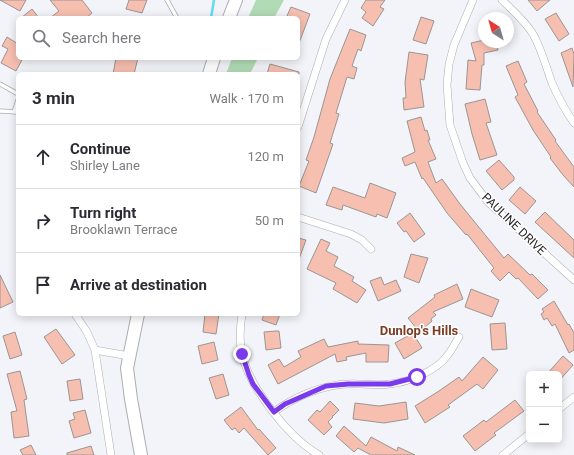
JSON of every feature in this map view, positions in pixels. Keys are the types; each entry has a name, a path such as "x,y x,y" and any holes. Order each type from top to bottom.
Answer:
{"main road":[{"path":"230,16 236,0"},
{"path":"210,72 213,60"},
{"path":"138,316 127,368 141,455"}],"street":[{"path":"300,120 326,39 345,0"},
{"name":"PAULINE DRIVE","path":"473,0 454,45 449,64 447,85 450,125 463,163 470,178 488,202 574,280"},
{"path":"502,0 521,19 532,33 540,48 562,105 574,123"},
{"path":"300,218 351,234 362,240 371,249"},
{"path":"76,316 87,332 95,350 111,455"},
{"path":"242,316 240,330 242,354 253,384 274,412 295,436 319,455"},
{"path":"274,412 285,404 326,386 348,384 390,384 417,377 446,357 459,337"},
{"path":"95,350 129,356"},
{"path":"562,407 574,397"},
{"path":"503,455 526,436"}],"lane":[{"path":"167,0 176,16"},
{"path":"0,84 16,93"},
{"path":"0,111 16,112"}],"green space":[{"path":"256,0 284,0 275,16 249,16"},
{"path":"231,60 257,60 251,72 227,72"}],"building":[{"path":"0,0 26,0 20,11"},
{"path":"50,0 82,0 92,13 88,16 53,16 59,11"},
{"path":"129,0 147,0 142,13 126,9"},
{"path":"366,0 385,0 380,7 384,9 373,26 362,18 366,12 361,8"},
{"path":"528,0 550,0 537,11"},
{"path":"291,7 310,14 300,40 300,16 287,16"},
{"path":"32,9 37,16 23,16"},
{"path":"556,13 569,34 559,41 545,19"},
{"path":"421,17 434,21 426,44 413,40"},
{"path":"350,29 366,35 361,51 358,49 352,66 357,68 354,79 347,77 336,113 339,114 330,143 333,144 316,193 300,186 300,184 309,161 306,160 330,79"},
{"path":"7,37 16,43 16,60 22,60 16,71 1,63 8,49 2,46"},
{"path":"478,41 478,48 498,48 498,50 484,53 484,65 482,65 480,90 466,89 468,60 476,61 471,43"},
{"path":"572,48 574,54 573,87 561,53"},
{"path":"409,52 428,55 424,80 420,79 424,107 404,110 403,98 406,98 405,82"},
{"path":"116,60 138,60 134,72 113,72"},
{"path":"518,61 527,82 524,84 538,111 537,112 556,140 555,141 574,167 574,187 550,158 551,157 533,130 515,97 518,95 506,66"},
{"path":"270,64 299,72 268,72"},
{"path":"485,99 491,122 486,123 497,155 480,160 465,104"},
{"path":"421,117 425,131 427,130 430,140 428,140 436,159 428,162 436,183 442,179 460,204 504,258 508,254 548,290 538,299 518,278 516,279 509,272 500,281 491,271 494,268 467,234 466,235 447,213 423,178 422,179 415,162 405,166 402,158 415,152 407,121"},
{"path":"499,160 514,177 514,180 502,190 486,171"},
{"path":"370,183 396,193 387,218 377,214 376,217 343,205 342,210 326,205 333,187 365,198"},
{"path":"520,187 536,201 525,214 509,200"},
{"path":"545,212 574,240 574,258 535,222"},
{"path":"410,213 425,234 414,242 406,231 404,232 397,223"},
{"path":"300,238 306,240 300,256"},
{"path":"321,239 330,243 326,251 338,257 334,266 354,277 352,281 366,290 357,303 333,289 336,283 307,269"},
{"path":"411,254 428,258 419,283 404,277"},
{"path":"0,275 13,302 0,308"},
{"path":"381,277 384,285 396,280 401,291 378,301 370,281"},
{"path":"457,284 463,299 433,312 436,315 425,327 427,329 421,334 408,318 435,297 434,295"},
{"path":"471,289 499,300 492,317 465,307"},
{"path":"554,301 574,333 574,350 569,353 555,324 552,326 547,318 544,320 541,314 544,312 542,309"},
{"path":"205,316 219,316 216,334 203,332"},
{"path":"263,316 279,316 276,325 262,320"},
{"path":"505,323 507,349 492,350 490,324"},
{"path":"56,329 75,355 62,364 44,337"},
{"path":"279,331 281,348 266,350 264,332"},
{"path":"15,332 22,355 10,359 3,336"},
{"path":"413,333 422,348 404,359 395,343"},
{"path":"324,339 328,347 358,341 358,344 389,345 388,362 366,362 366,353 346,357 347,360 337,362 335,354 278,384 268,365 279,359 284,367 301,357 298,351"},
{"path":"214,342 218,360 202,364 198,346"},
{"path":"563,356 573,365 562,378 562,371 550,371"},
{"path":"483,357 498,370 483,389 477,384 448,405 450,407 425,423 415,406 459,377 462,381"},
{"path":"20,371 27,399 24,400 29,436 14,438 11,412 17,411 7,374"},
{"path":"223,374 229,395 216,399 209,378"},
{"path":"80,379 83,399 70,401 67,381"},
{"path":"515,400 524,411 494,433 496,435 475,451 463,436 484,420 486,422"},
{"path":"330,401 339,410 328,422 332,427 324,435 308,420 317,410 320,412"},
{"path":"406,402 408,419 384,423 353,419 355,403 379,406"},
{"path":"241,407 258,430 259,429 276,448 268,455 244,428 239,433 235,428 232,430 224,420"},
{"path":"85,410 91,433 74,438 69,421 75,419 73,413"},
{"path":"344,426 366,446 371,437 397,451 398,447 415,455 371,455 358,448 354,452 336,436"},
{"path":"31,445 36,455 23,455 20,450"},
{"path":"91,446 94,455 67,455 67,453"}],"waterway":[{"path":"211,16 214,0"}],"district":[{"name":"Dunlop's Hills","path":"419,330"}],"route":[{"path":"242,354 253,384 274,412 285,404 326,386 348,384 390,384 417,377"}]}
